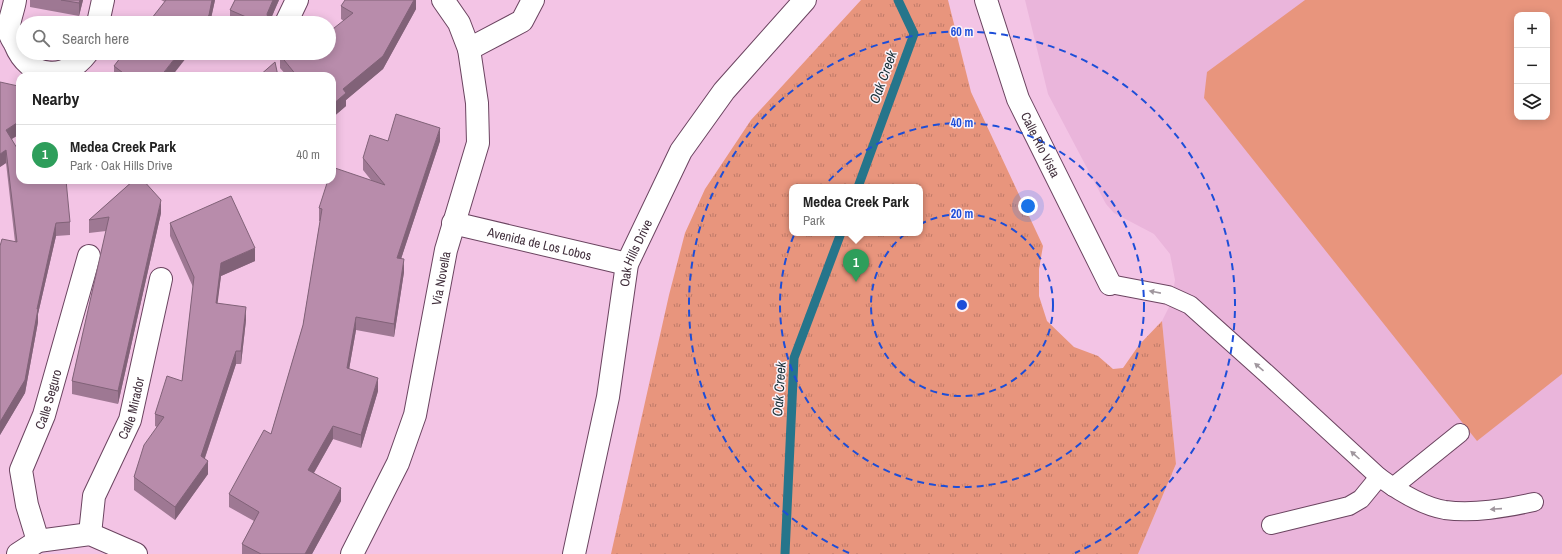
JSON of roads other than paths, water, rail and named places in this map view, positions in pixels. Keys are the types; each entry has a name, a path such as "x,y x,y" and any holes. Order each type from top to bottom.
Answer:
{"street":[{"path":"15,0 9,30 16,48"},
{"path":"100,16 103,0"},
{"path":"289,16 297,0"},
{"name":"Via Novella","path":"352,554 398,464 415,415 453,223 478,142 478,104 469,49 459,23 442,0"},
{"path":"469,49 522,21 533,0"},
{"name":"Oak Hills Drive","path":"574,554 608,397 627,264 681,151 724,91 804,0"},
{"name":"Calle Rio Vista","path":"986,0 1018,98 1110,284"},
{"path":"25,60 32,67 45,72"},
{"path":"61,72 67,71 79,60"},
{"name":"Avenida de Los Lobos","path":"453,223 627,264"},
{"name":"Calle Seguro","path":"38,541 27,505 21,470 44,415 89,256"},
{"name":"Calle Mirador","path":"90,534 94,496 130,420 161,278"},
{"path":"18,554 38,541 90,534 136,554"}],"lane":[{"path":"1110,284 1168,295 1190,305 1386,482 1419,501 1445,510 1507,508 1534,502"},
{"path":"1271,525 1349,506 1460,433"}],"waterway":[{"name":"Oak Creek","path":"859,184 914,34 898,0"},
{"name":"Oak Creek","path":"785,554 794,358 840,236"}],"place":[{"name":"Medea Creek Park","path":"856,282"}]}
